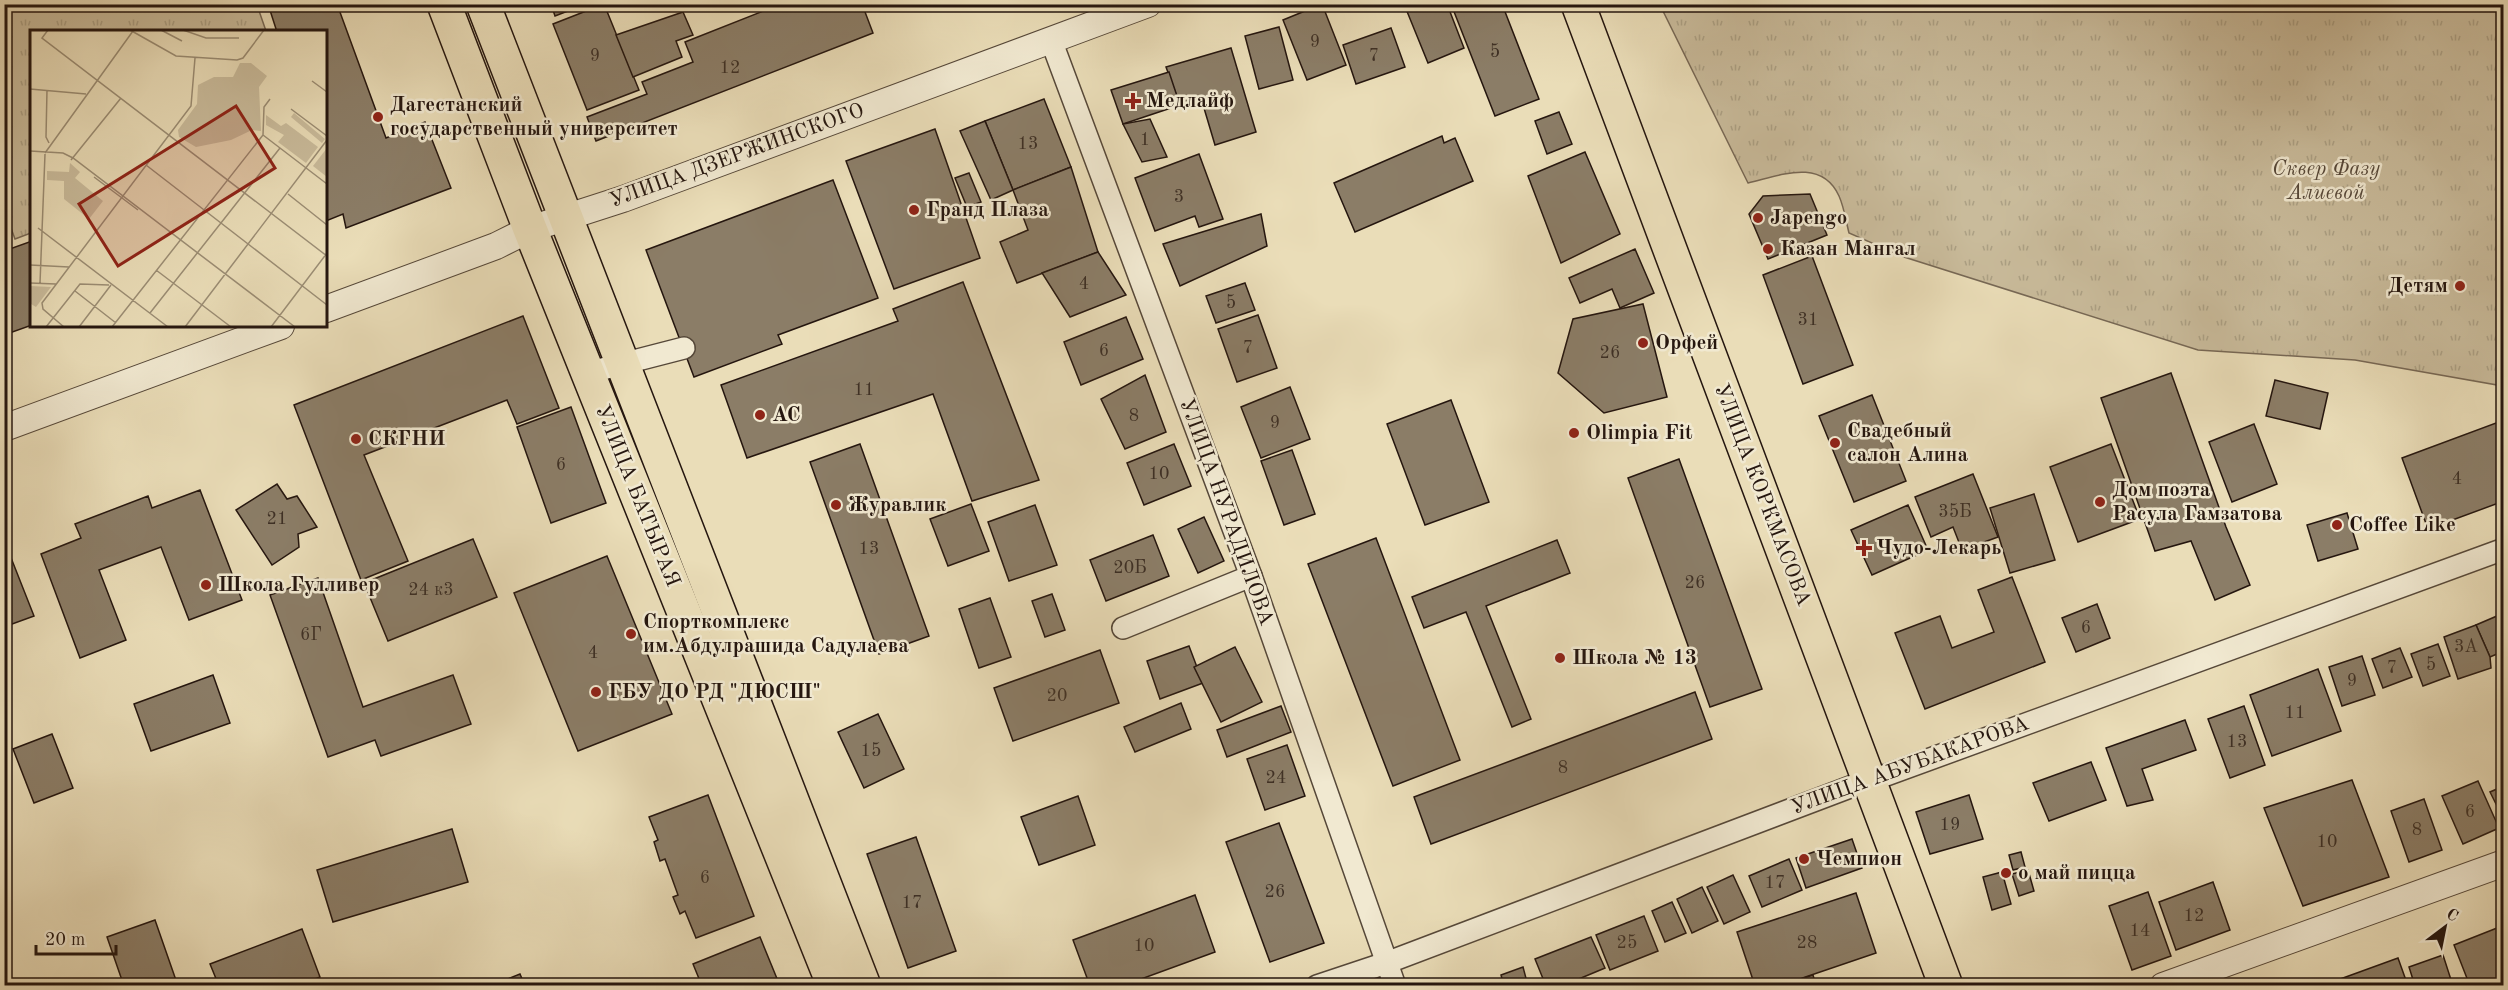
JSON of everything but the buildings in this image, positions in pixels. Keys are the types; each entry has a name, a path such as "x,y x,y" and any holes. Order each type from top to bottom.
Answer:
{"main road":[{"name":"УЛИЦА БАТЫРАЯ","path":"444,4 530,230 834,986"},
{"name":"УЛИЦА БАТЫРАЯ","path":"483,4 624,362 680,515 864,986"},
{"name":"УЛИЦА КОРКМАСОВА","path":"1578,4 1946,986"}],"street":[{"name":"УЛИЦА ДЗЕРЖИНСКОГО","path":"327,309 496,246 566,216 623,199 1148,4"},
{"name":"УЛИЦА НУРАДИЛОВА","path":"1051,40 1251,576 1395,986"},
{"path":"4,428 278,327"},
{"path":"587,373 684,348"},
{"name":"УЛИЦА АБУБАКАРОВА","path":"1317,986 1386,963 1854,785 2504,549"},
{"path":"1123,628 1251,576"},
{"path":"2163,986 2504,863"}],"green space":[{"path":"4,5 257,5 266,30 30,30 30,233 15,239 4,209"},
{"name":"Сквер Фазу Алиевой","path":"1660,5 2503,5 2503,386 2355,360 2198,350 1904,257 1849,233 1839,196 1831,184 1822,177 1798,172 1748,183"}],"place":[{"name":"Медлайф","path":"1133,101"},
{"name":"Дагестанский государственный университет","path":"378,117"},
{"name":"Гранд Плаза","path":"914,210"},
{"name":"Japengo","path":"1758,218"},
{"name":"Казан Мангал","path":"1768,249"},
{"name":"Детям","path":"2460,286"},
{"name":"Орфей","path":"1643,343"},
{"name":"АС","path":"760,415"},
{"name":"Olimpia Fit","path":"1574,433"},
{"name":"СКГНИ","path":"356,439"},
{"name":"Свадебный салон Алина","path":"1835,443"},
{"name":"Дом поэта Расула Гамзатова","path":"2100,502"},
{"name":"Журавлик","path":"836,505"},
{"name":"Coffee Like","path":"2337,525"},
{"name":"Чудо-Лекарь","path":"1864,548"},
{"name":"Школа Гулливер","path":"206,585"},
{"name":"Спорткомплекс им.Абдулрашида Садулаева","path":"631,634"},
{"name":"Школа № 13","path":"1560,658"},
{"name":"ГБУ ДО РД \"ДЮСШ\"","path":"596,692"},
{"name":"Чемпион","path":"1804,859"},
{"name":"о май пицца","path":"2006,873"}]}
